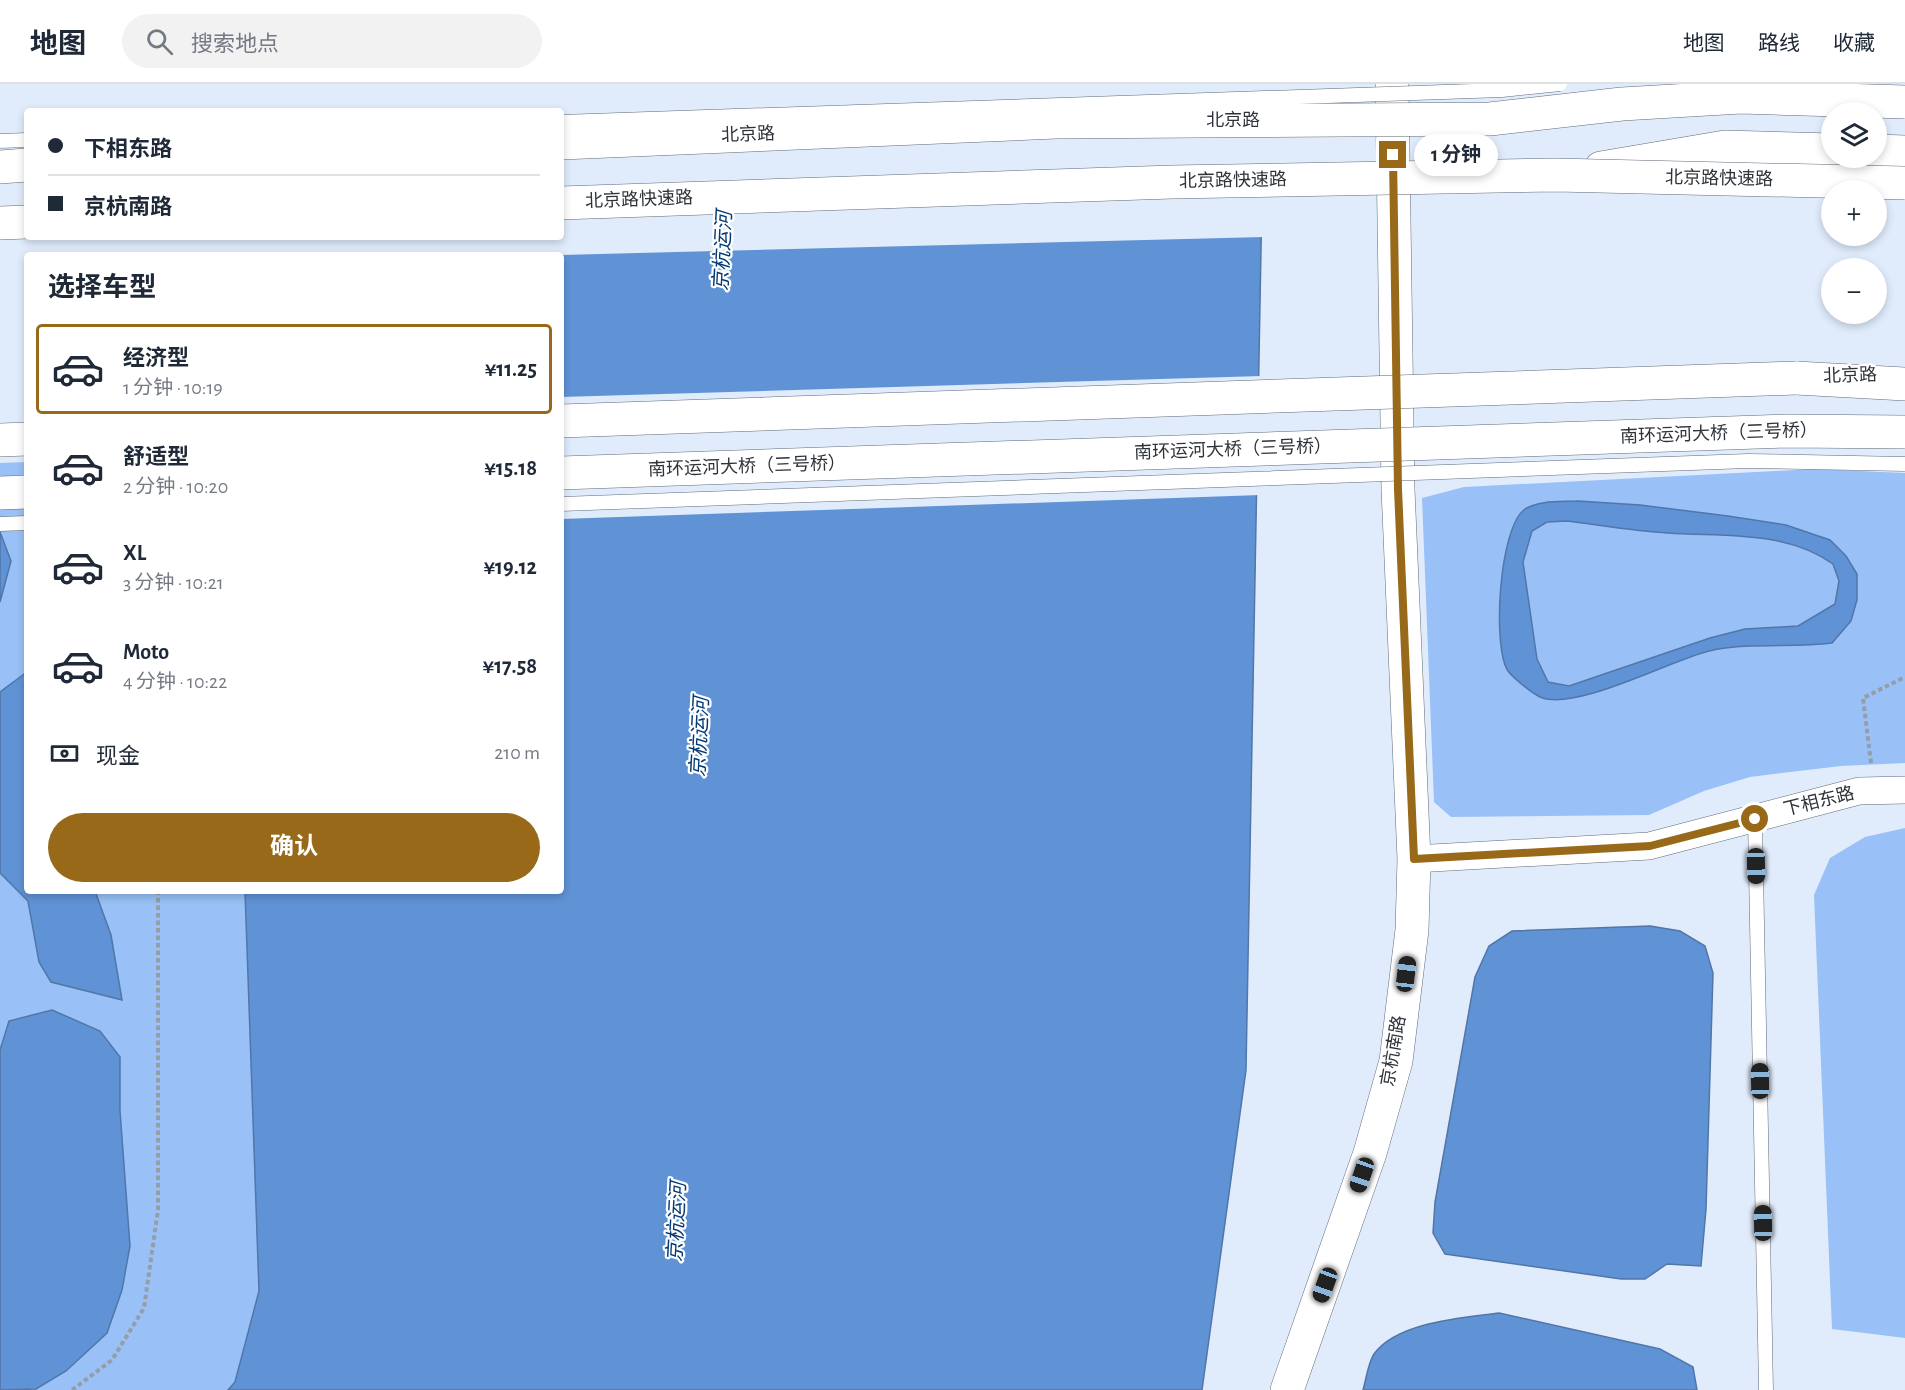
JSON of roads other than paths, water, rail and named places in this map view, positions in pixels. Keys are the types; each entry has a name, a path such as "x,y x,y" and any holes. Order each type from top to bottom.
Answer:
{"main road":[{"name":"京杭南路","path":"1287,1390 1370,1153 1396,1061 1412,930 1414,859 1398,489 1392,84"},
{"name":"北京路","path":"564,143 1056,122 1490,119 1622,104 1741,97 1905,102"},
{"path":"1556,175 1725,147 1821,150"},
{"path":"1887,151 1905,152"},
{"path":"0,167 24,165"},
{"name":"北京路快速路","path":"564,203 1160,182 1556,175 1905,183"},
{"path":"0,223 24,222"},
{"name":"北京路","path":"1796,378 1905,374"},
{"path":"564,421 1796,378 1905,384"},
{"name":"南环运河大桥（三号桥）","path":"564,473 1776,432 1905,432"},
{"path":"0,440 24,439"},
{"path":"0,493 24,492"}],"street":[{"name":"下相东路","path":"1414,859 1650,846 1859,791 1905,790"}],"lane":[{"path":"564,122 1502,90 1560,84"},
{"path":"0,141 24,140"},
{"path":"564,504 1748,460 1905,464"},
{"path":"0,524 24,523"},
{"path":"1755,819 1766,1390"}],"water":[{"name":"京杭运河","path":"1264,84 1246,1070 1202,1390 228,1390 235,1382 259,1291 245,894 564,894 564,252 561,252 561,240 564,240 564,111"},
{"path":"1578,501 1640,505 1728,516 1786,525 1830,540 1846,556 1857,574 1857,600 1851,621 1832,643 1724,648 1692,656 1599,691 1556,700 1540,697 1510,674 1503,658 1499,614 1504,562 1516,520 1525,509 1543,503","holes":["1567,521 1655,532 1754,537 1795,545 1833,564 1839,581 1835,604 1798,626 1745,629 1710,638 1569,686 1548,682 1537,659 1523,562 1532,531 1547,522"]},
{"path":"0,532 11,561 0,602"},
{"path":"24,674 24,894 96,894 111,935 122,1000 51,982 39,962 28,901 0,873 0,692"},
{"path":"1650,926 1680,931 1705,946 1713,973 1706,1209 1701,1266 1667,1264 1645,1279 1621,1279 1445,1254 1433,1233 1435,1202 1475,977 1489,946 1512,931"},
{"path":"52,1010 100,1031 120,1057 120,1111 130,1246 122,1290 107,1333 66,1371 36,1389 0,1390 0,1050 9,1021"},
{"path":"1499,1313 1660,1349 1693,1367 1697,1390 1363,1390 1374,1354 1384,1343 1398,1335 1431,1323"}]}
